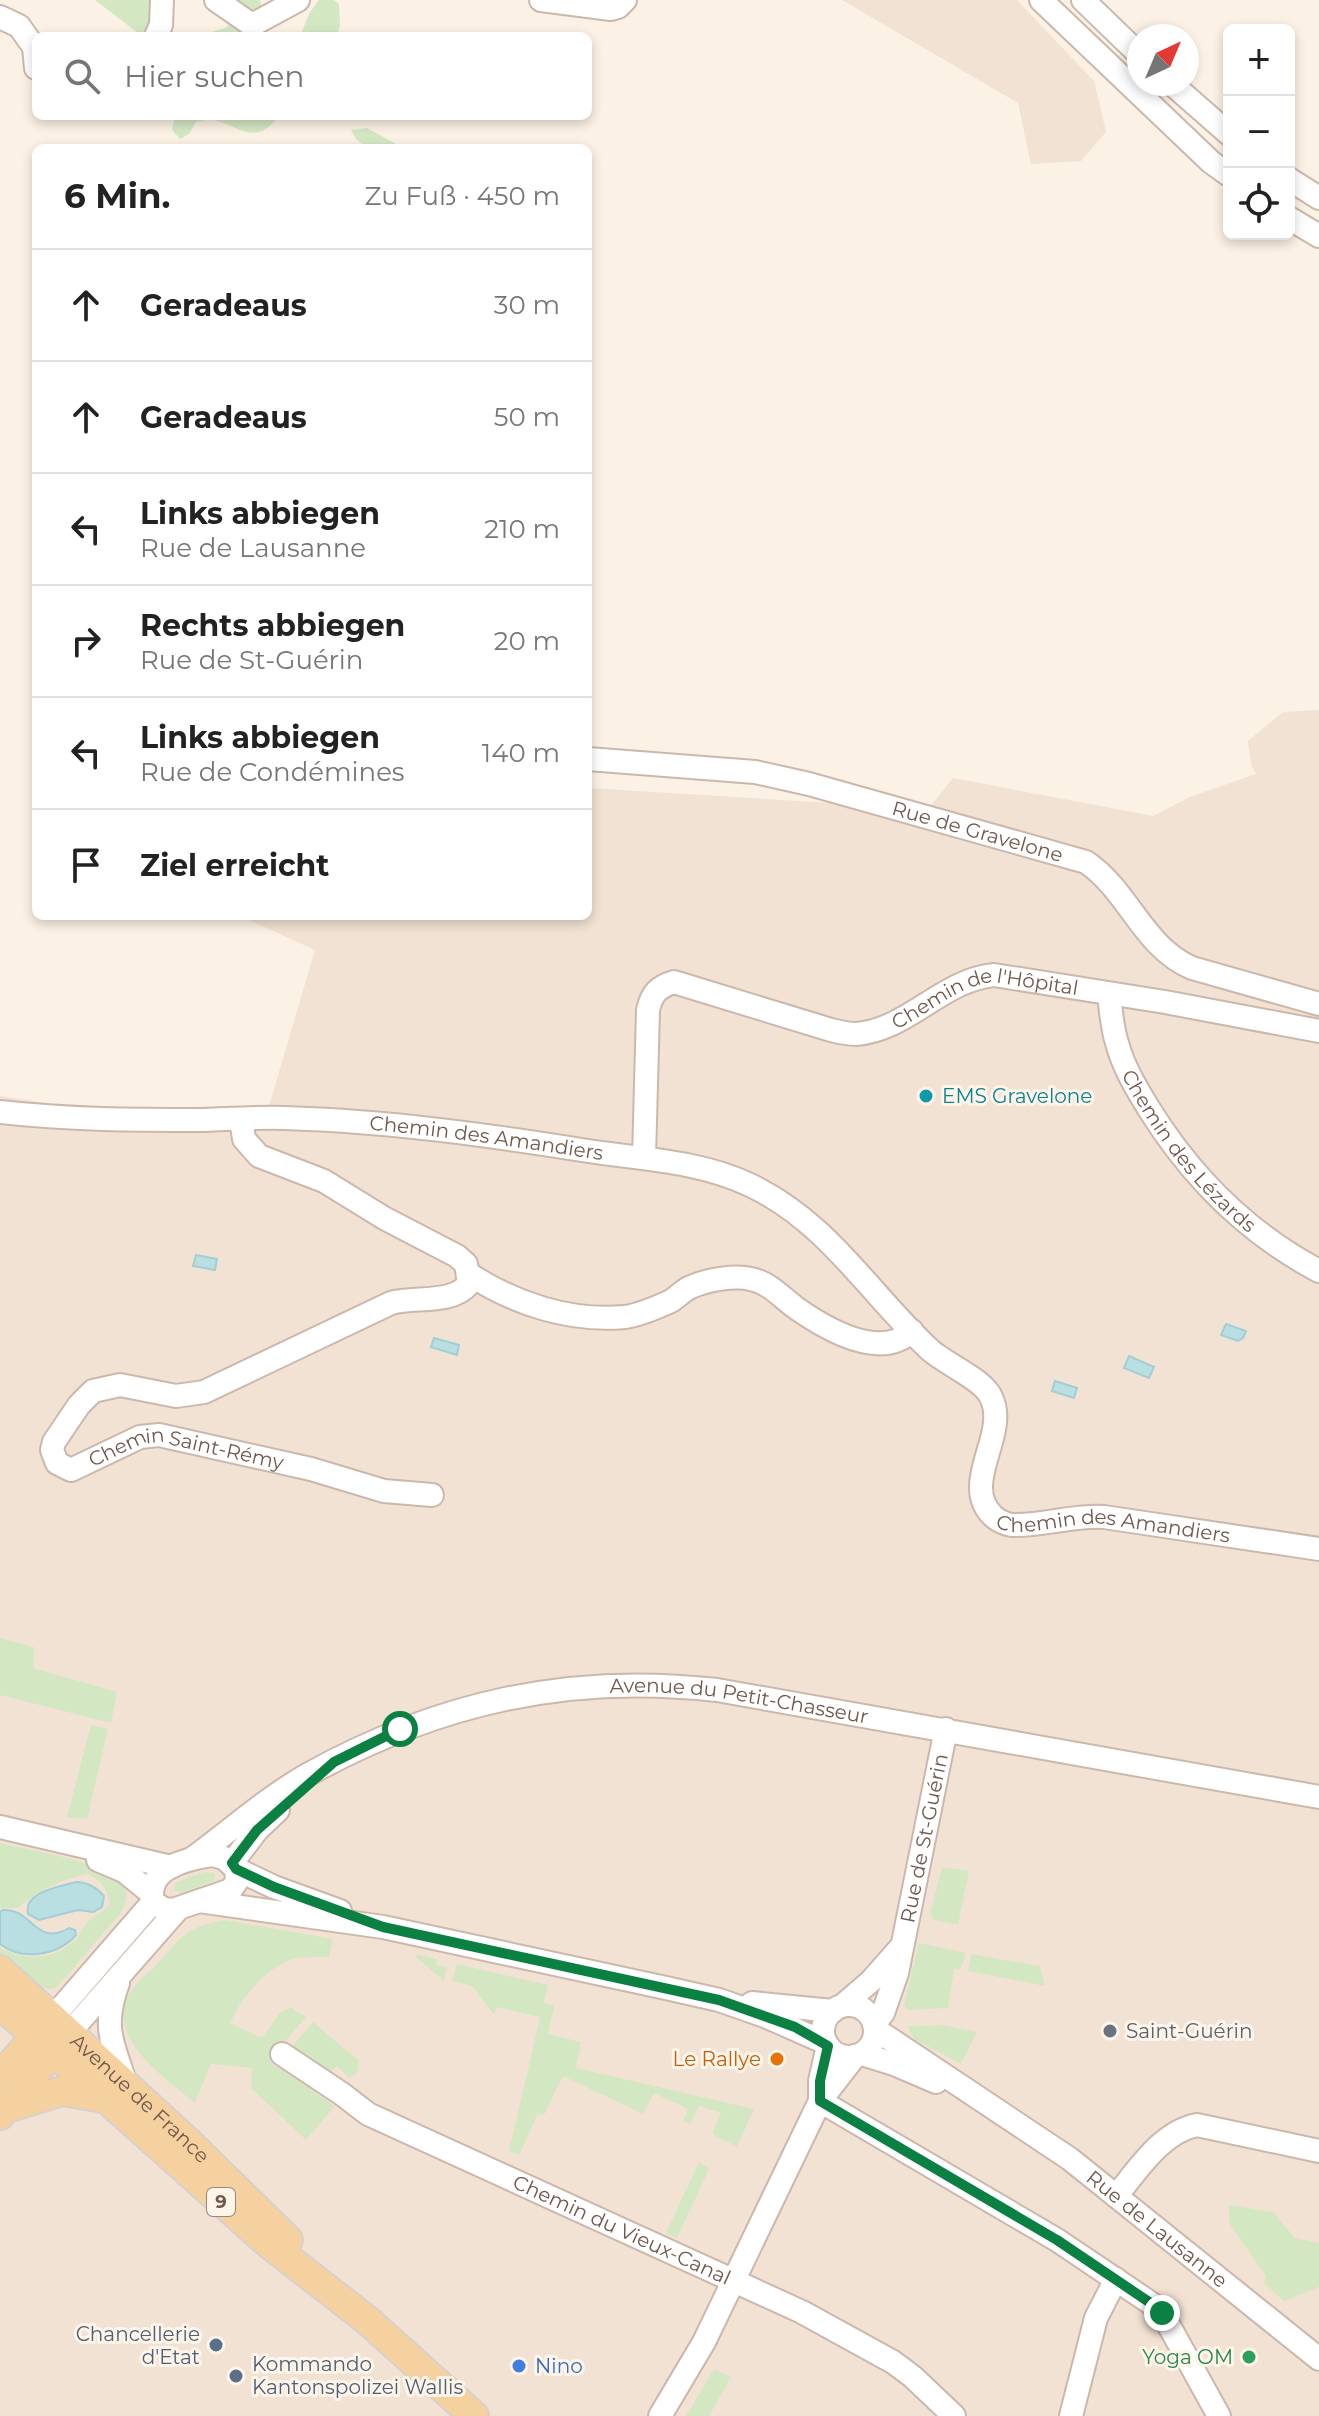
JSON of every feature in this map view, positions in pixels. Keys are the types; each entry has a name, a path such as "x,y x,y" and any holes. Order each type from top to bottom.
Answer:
{"main road":[{"name":"Avenue de France","path":"0,1970 53,2034 268,2243 342,2300 474,2416"},
{"name":"Avenue de France","path":"0,2004 97,2058 115,2091"},
{"path":"0,2076 53,2034"},
{"path":"3,2112 53,2034"},
{"path":"3,2112 62,2091 115,2091"}],"street":[{"path":"158,32 162,0"},
{"path":"216,0 252,25 298,0"},
{"path":"541,0 611,9 625,0"},
{"path":"1041,0 1223,171"},
{"path":"1083,0 1127,42"},
{"path":"0,17 19,26 32,44"},
{"path":"1186,96 1223,129"},
{"path":"1295,183 1319,198"},
{"path":"1295,222 1319,236"},
{"name":"Rue de Gravelone","path":"592,759 755,772 809,784 1086,862 1110,882 1160,948 1175,961 1319,1004"},
{"name":"Chemin de l'Hôpital","path":"644,1158 647,1021 651,997 660,987 674,982 831,1030 854,1034 905,1017 958,983 994,975 1319,1031"},
{"name":"Chemin des Lézards","path":"1109,995 1113,1029 1123,1060 1166,1136 1200,1179 1239,1218 1289,1255 1319,1271"},
{"name":"Chemin des Amandiers","path":"0,1112 50,1118 299,1118 448,1131 684,1165 749,1184 803,1216 838,1249 931,1351 984,1387 996,1412 981,1495 986,1508 1005,1524 1084,1516 1104,1517 1319,1549"},
{"path":"241,1119 244,1139 259,1156 324,1181 384,1218 457,1256 466,1264 469,1274 492,1289 533,1306 579,1316 627,1317 674,1299 690,1287 727,1279 750,1279 774,1289 796,1308 831,1328 876,1345 902,1340 912,1331"},
{"name":"Chemin Saint-Rémy","path":"432,1495 384,1491 311,1469 159,1435 140,1437 71,1470 57,1463 52,1450 68,1419 93,1391 120,1385 176,1396 204,1392 391,1303 408,1298 440,1298 463,1291 469,1284 469,1274"},
{"name":"Avenue du Petit-Chasseur","path":"171,1867 193,1858 305,1776 400,1729 495,1700 565,1687 609,1684 678,1685 717,1690 1319,1797"},
{"name":"Rue de St-Guérin","path":"877,2022 897,1973 946,1729"},
{"path":"0,1835 108,1862 124,1871 164,1909 188,1905 231,1890 237,1881 234,1866 257,1830 334,1762"},
{"path":"0,1827 171,1867"},
{"path":"193,1858 212,1855 274,1887 383,1927"},
{"path":"53,2034 152,1897 155,1878 171,1867"},
{"path":"188,1905 383,1927 719,2000 795,2027 827,2044 840,2055 858,2055"},
{"path":"53,2034 121,1975 188,1905"},
{"name":"Rue de St-Guérin","path":"837,2009 871,1981 902,1946"},
{"path":"115,2091 108,2028 111,2002 121,1975"},
{"path":"660,2416 704,2342 820,2101 858,2055 872,2044 877,2022 862,2008 719,2000"},
{"path":"820,2101 820,2081 827,2044 824,2026 837,2009"},
{"name":"Rue de Lausanne","path":"877,2022 897,2042 1060,2152 1319,2359"},
{"name":"Chemin du Vieux-Canal","path":"282,2054 368,2114 802,2312 893,2362 954,2416"},
{"name":"Rue de Lausanne","path":"858,2055 894,2064 989,2104"},
{"path":"820,2101 1057,2240 1162,2313 1219,2416"},
{"path":"1116,2196 1166,2139 1197,2125 1319,2151"},
{"path":"1071,2416 1096,2318 1116,2279"}],"shaded area":[{"path":"842,0 1017,0 1094,81 1106,132 1081,161 1031,164 1018,103"},
{"path":"1319,710 1319,2416 0,2416 0,1096 78,1108 269,1106 315,950 249,920 592,920 592,788 928,809 953,778 1153,816 1190,797 1256,774 1251,764 1248,741 1283,712"}],"green space":[{"path":"95,0 160,0 149,32 137,32"},
{"path":"229,0 260,0 262,11 240,32 211,32 225,28 235,20"},
{"path":"319,0 334,0 339,4 338,32 302,32"},
{"path":"174,120 204,120 196,122 189,134 180,139 172,130"},
{"path":"216,120 275,120 255,133"},
{"path":"367,128 396,144 362,144 351,130"},
{"path":"0,1638 34,1647 33,1668 117,1692 111,1723 0,1695"},
{"path":"91,1725 108,1729 87,1819 67,1817"},
{"path":"0,1843 86,1863 116,1876 124,1884 126,1900 120,1914 57,1987 43,1988 0,1955 0,1948 29,1957 59,1952 110,1904 107,1893 88,1874 50,1886 18,1908 0,1908"},
{"path":"942,1867 969,1871 958,1925 934,1920 930,1913"},
{"path":"204,1872 215,1873 214,1881 181,1893 174,1890 176,1882"},
{"path":"225,1920 333,1939 329,1957 295,1959 262,1978 230,2023 262,2038 279,2014 291,2007 306,2017 269,2060 278,2069 287,2063 313,2091 335,2106 306,2140 251,2088 252,2068 211,2064 195,2103 152,2067 129,2037 124,2021 125,2004 136,1984 185,1935 201,1926"},
{"path":"919,1943 966,1953 961,1969 954,1970 948,2008 908,2010 904,2005"},
{"path":"416,1954 437,1959 436,1965 447,1967 444,1981 416,1957"},
{"path":"971,1954 1040,1966 1045,1986 968,1971"},
{"path":"457,1964 548,1985 544,2003 554,2006 548,2034 581,2042 576,2068 754,2109 737,2147 712,2134 721,2113 699,2106 690,2124 683,2121 688,2109 654,2093 643,2114 563,2076 544,2115 538,2114 519,2155 509,2151 540,2017 497,2007 494,2015 472,1986 452,1981"},
{"path":"313,2022 359,2061 357,2073 349,2078 337,2066 329,2074 312,2059 308,2061 295,2049 289,2050"},
{"path":"942,2025 977,2032 961,2064 914,2039 907,2026"},
{"path":"699,2162 709,2169 677,2238 666,2233"},
{"path":"1229,2205 1273,2212 1295,2238 1319,2243 1319,2287 1284,2301 1264,2283 1266,2276 1229,2223"},
{"path":"714,2369 731,2377 709,2416 686,2416"}],"water":[{"path":"196,1255 217,1259 215,1270 193,1266"},
{"path":"1226,1324 1246,1331 1243,1338 1238,1341 1221,1335"},
{"path":"434,1338 459,1345 457,1355 431,1347"},
{"path":"1129,1356 1154,1367 1149,1378 1124,1368"},
{"path":"1055,1381 1077,1388 1074,1398 1052,1391"},
{"path":"76,1882 88,1884 101,1893 104,1896 102,1907 93,1912 78,1910 39,1920 28,1914 31,1900 37,1896"},
{"path":"3,1910 21,1915 41,1931 58,1933 69,1928 75,1930 76,1935 49,1952 18,1953 0,1944 0,1912"}],"place":[{"name":"EMS Gravelone","path":"926,1096"},
{"name":"Saint-Guérin","path":"1110,2031"},
{"name":"Le Rallye","path":"777,2059"},
{"name":"Chancellerie d'Etat","path":"216,2345"},
{"name":"Yoga OM","path":"1249,2357"},
{"name":"Nino","path":"519,2366"},
{"name":"Kommando Kantonspolizei Wallis","path":"236,2376"}],"route":[{"path":"400,1729 334,1762 283,1805 257,1830 232,1863 236,1869 274,1887 383,1927 719,2000 795,2027 828,2046 820,2081 820,2101 1057,2240 1162,2313"}]}
